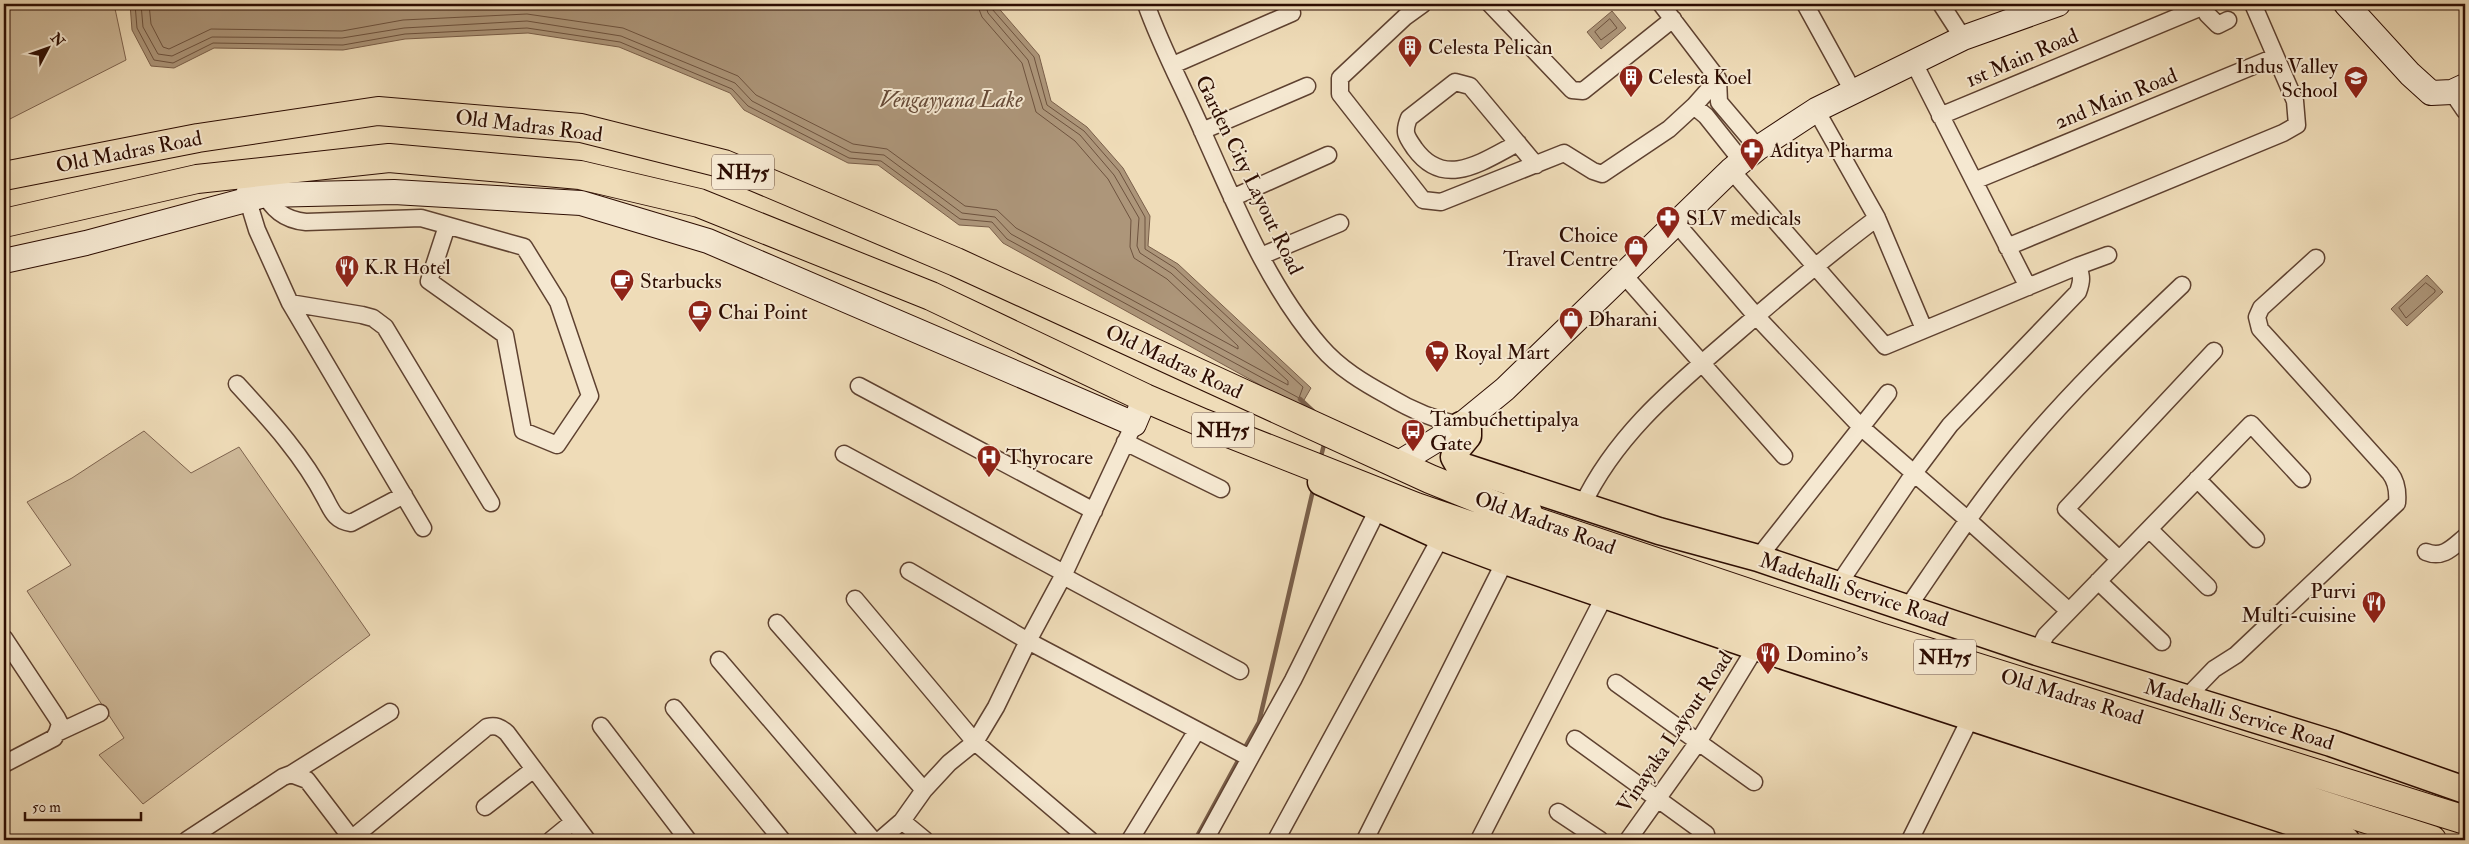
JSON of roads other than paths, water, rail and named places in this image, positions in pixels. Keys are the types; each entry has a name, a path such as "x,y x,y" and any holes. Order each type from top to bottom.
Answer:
{"highway":[{"name":"Old Madras Road","path":"4,176 198,138 378,111 581,128 724,164 956,262 1397,464 1531,520 1880,637 2465,820"},
{"name":"Old Madras Road","path":"4,223 197,180 253,186 389,158 580,175 699,203 931,296 1145,398 1416,507 1742,618 2432,840"},
{"path":"1516,485 1531,520"}],"main road":[{"name":"Madehalli Service Road","path":"1461,425 1468,430 1468,436 1458,448 1454,457 1458,464 1516,485 1659,531 1758,558 2037,652 2331,743 2465,790"},
{"path":"1281,454 1309,476 1441,538 1756,648 1971,717 2304,834 2346,840"}],"street":[{"name":"Garden City Layout Road","path":"1146,4 1232,198 1261,256 1278,288 1321,347 1340,365 1366,384 1408,408 1442,422 1461,425"},
{"path":"1423,4 1405,17 1340,78 1340,94 1423,200 1441,202 1564,153 1593,171 1602,174 1668,129 1694,106 1718,79"},
{"path":"1490,4 1572,90 1583,91 1673,19"},
{"path":"1661,4 1718,79 1719,102 1743,159"},
{"path":"1805,4 1854,93"},
{"path":"1941,4 1963,38"},
{"path":"1397,464 1461,425 1505,389 1743,159 1816,110 1963,38 2058,4"},
{"path":"2007,247 2284,133 2297,124 2295,101 2253,4"},
{"path":"2346,4 2410,74 2431,93 2458,89 2465,111"},
{"name":"1st Main Road","path":"1940,116 2204,6 2207,14 2218,25 2228,20"},
{"path":"1173,65 1292,13"},
{"name":"2nd Main Road","path":"1974,180 2275,57"},
{"path":"1914,63 2028,287"},
{"path":"1518,143 1479,162 1455,171 1438,169 1422,159 1406,136 1409,118 1455,82 1470,86 1518,143 1536,165"},
{"path":"1202,131 1306,86"},
{"path":"1694,106 1706,116 1743,159 1814,265 1885,346 1924,328 2108,255"},
{"path":"1816,110 1878,218 1924,328"},
{"path":"1395,164 1414,148"},
{"path":"1232,198 1328,155"},
{"path":"253,186 281,214 292,220 306,222 420,218 524,248 558,302 590,396 557,445 523,432 505,335 429,281 447,226"},
{"path":"253,186 257,230 290,303 423,528"},
{"path":"4,261 86,242 253,186 581,203 708,241 1129,433 1221,489"},
{"path":"1582,506 1604,465 1641,420 1701,364 1814,265 1878,218"},
{"path":"1261,256 1340,222"},
{"path":"1676,223 1756,316 1862,428 2069,611"},
{"path":"2185,699 2214,669 2236,655 2397,503 2398,494 2395,480 2390,473 2260,329 2257,317 2261,308 2316,258"},
{"path":"1838,585 1914,473 1950,425 2078,292 2082,280 2078,266"},
{"path":"1623,274 1784,456"},
{"path":"1908,607 1968,520 2032,438 2102,362 2182,285"},
{"path":"290,303 362,315 373,318 385,327 491,503"},
{"path":"2119,559 2066,509 2214,351"},
{"path":"237,384 285,436 316,480 334,515 342,522 351,522 404,495"},
{"path":"859,386 1094,511"},
{"path":"1758,558 1888,394"},
{"path":"880,840 902,821 924,790 949,763 975,742 1004,692 1028,641 1064,575 1145,398"},
{"path":"2037,652 2046,635 2251,424 2302,480"},
{"path":"844,454 1240,671"},
{"path":"2197,479 2256,539"},
{"path":"1204,840 1244,756 1293,680 1378,509"},
{"path":"2149,528 2208,587"},
{"path":"2426,552 2435,555 2447,552 2465,536"},
{"path":"1276,840 1441,538"},
{"path":"1365,840 1505,561"},
{"path":"909,571 1028,641 1244,756"},
{"path":"2098,581 2162,642"},
{"path":"1479,840 1605,595"},
{"path":"855,599 975,742 1090,840"},
{"path":"777,623 924,790"},
{"path":"4,638 58,718 60,724 54,738 4,764"},
{"name":"Vinayaka Layout Road","path":"1628,840 1698,742 1756,648"},
{"path":"719,660 873,840"},
{"path":"1616,683 1754,782"},
{"path":"674,708 782,840"},
{"path":"57,733 100,712"},
{"path":"187,840 283,777 291,774 390,712"},
{"path":"1910,840 1971,717"},
{"path":"601,726 688,840"},
{"path":"291,774 307,780 351,839 487,727 500,727 587,840"},
{"path":"1130,840 1196,732"},
{"path":"1575,739 1706,834"},
{"path":"485,807 534,769"},
{"path":"1558,812 1600,840"},
{"path":"902,821 925,840"},
{"path":"551,840 573,822"}],"water":[{"name":"Vengayyana Lake","path":"130,4 995,4 1039,55 1051,101 1087,127 1123,168 1150,216 1148,246 1178,264 1311,388 1300,407 1003,243 989,227 959,225 878,165 848,163 744,110 730,93 619,47 528,33 405,39 343,50 214,48 174,68 151,66 132,30"},
{"path":"1612,11 1626,28 1601,49 1587,32"},
{"path":"2427,275 2443,292 2407,326 2391,309"}],"waterway":[{"path":"1300,399 1314,412"},
{"path":"1320,460 1325,441"},
{"path":"1243,751 1259,722 1314,486"},
{"path":"1195,840 1240,757"}],"place":[{"name":"Celesta Pelican","path":"1410,68"},
{"name":"Celesta Koel","path":"1631,98"},
{"name":"Indus Valley School","path":"2356,99"},
{"name":"Aditya Pharma","path":"1752,171"},
{"name":"SLV medicals","path":"1668,239"},
{"name":"Choice Travel Centre","path":"1636,268"},
{"name":"K.R Hotel","path":"347,288"},
{"name":"Starbucks","path":"622,302"},
{"name":"Chai Point","path":"700,333"},
{"name":"Dharani","path":"1571,340"},
{"name":"Royal Mart","path":"1437,373"},
{"name":"Tambuchettipalya Gate","path":"1413,452"},
{"name":"Thyrocare","path":"989,478"},
{"name":"Purvi Multi-cuisine","path":"2374,624"},
{"name":"Domino's","path":"1768,675"}]}
